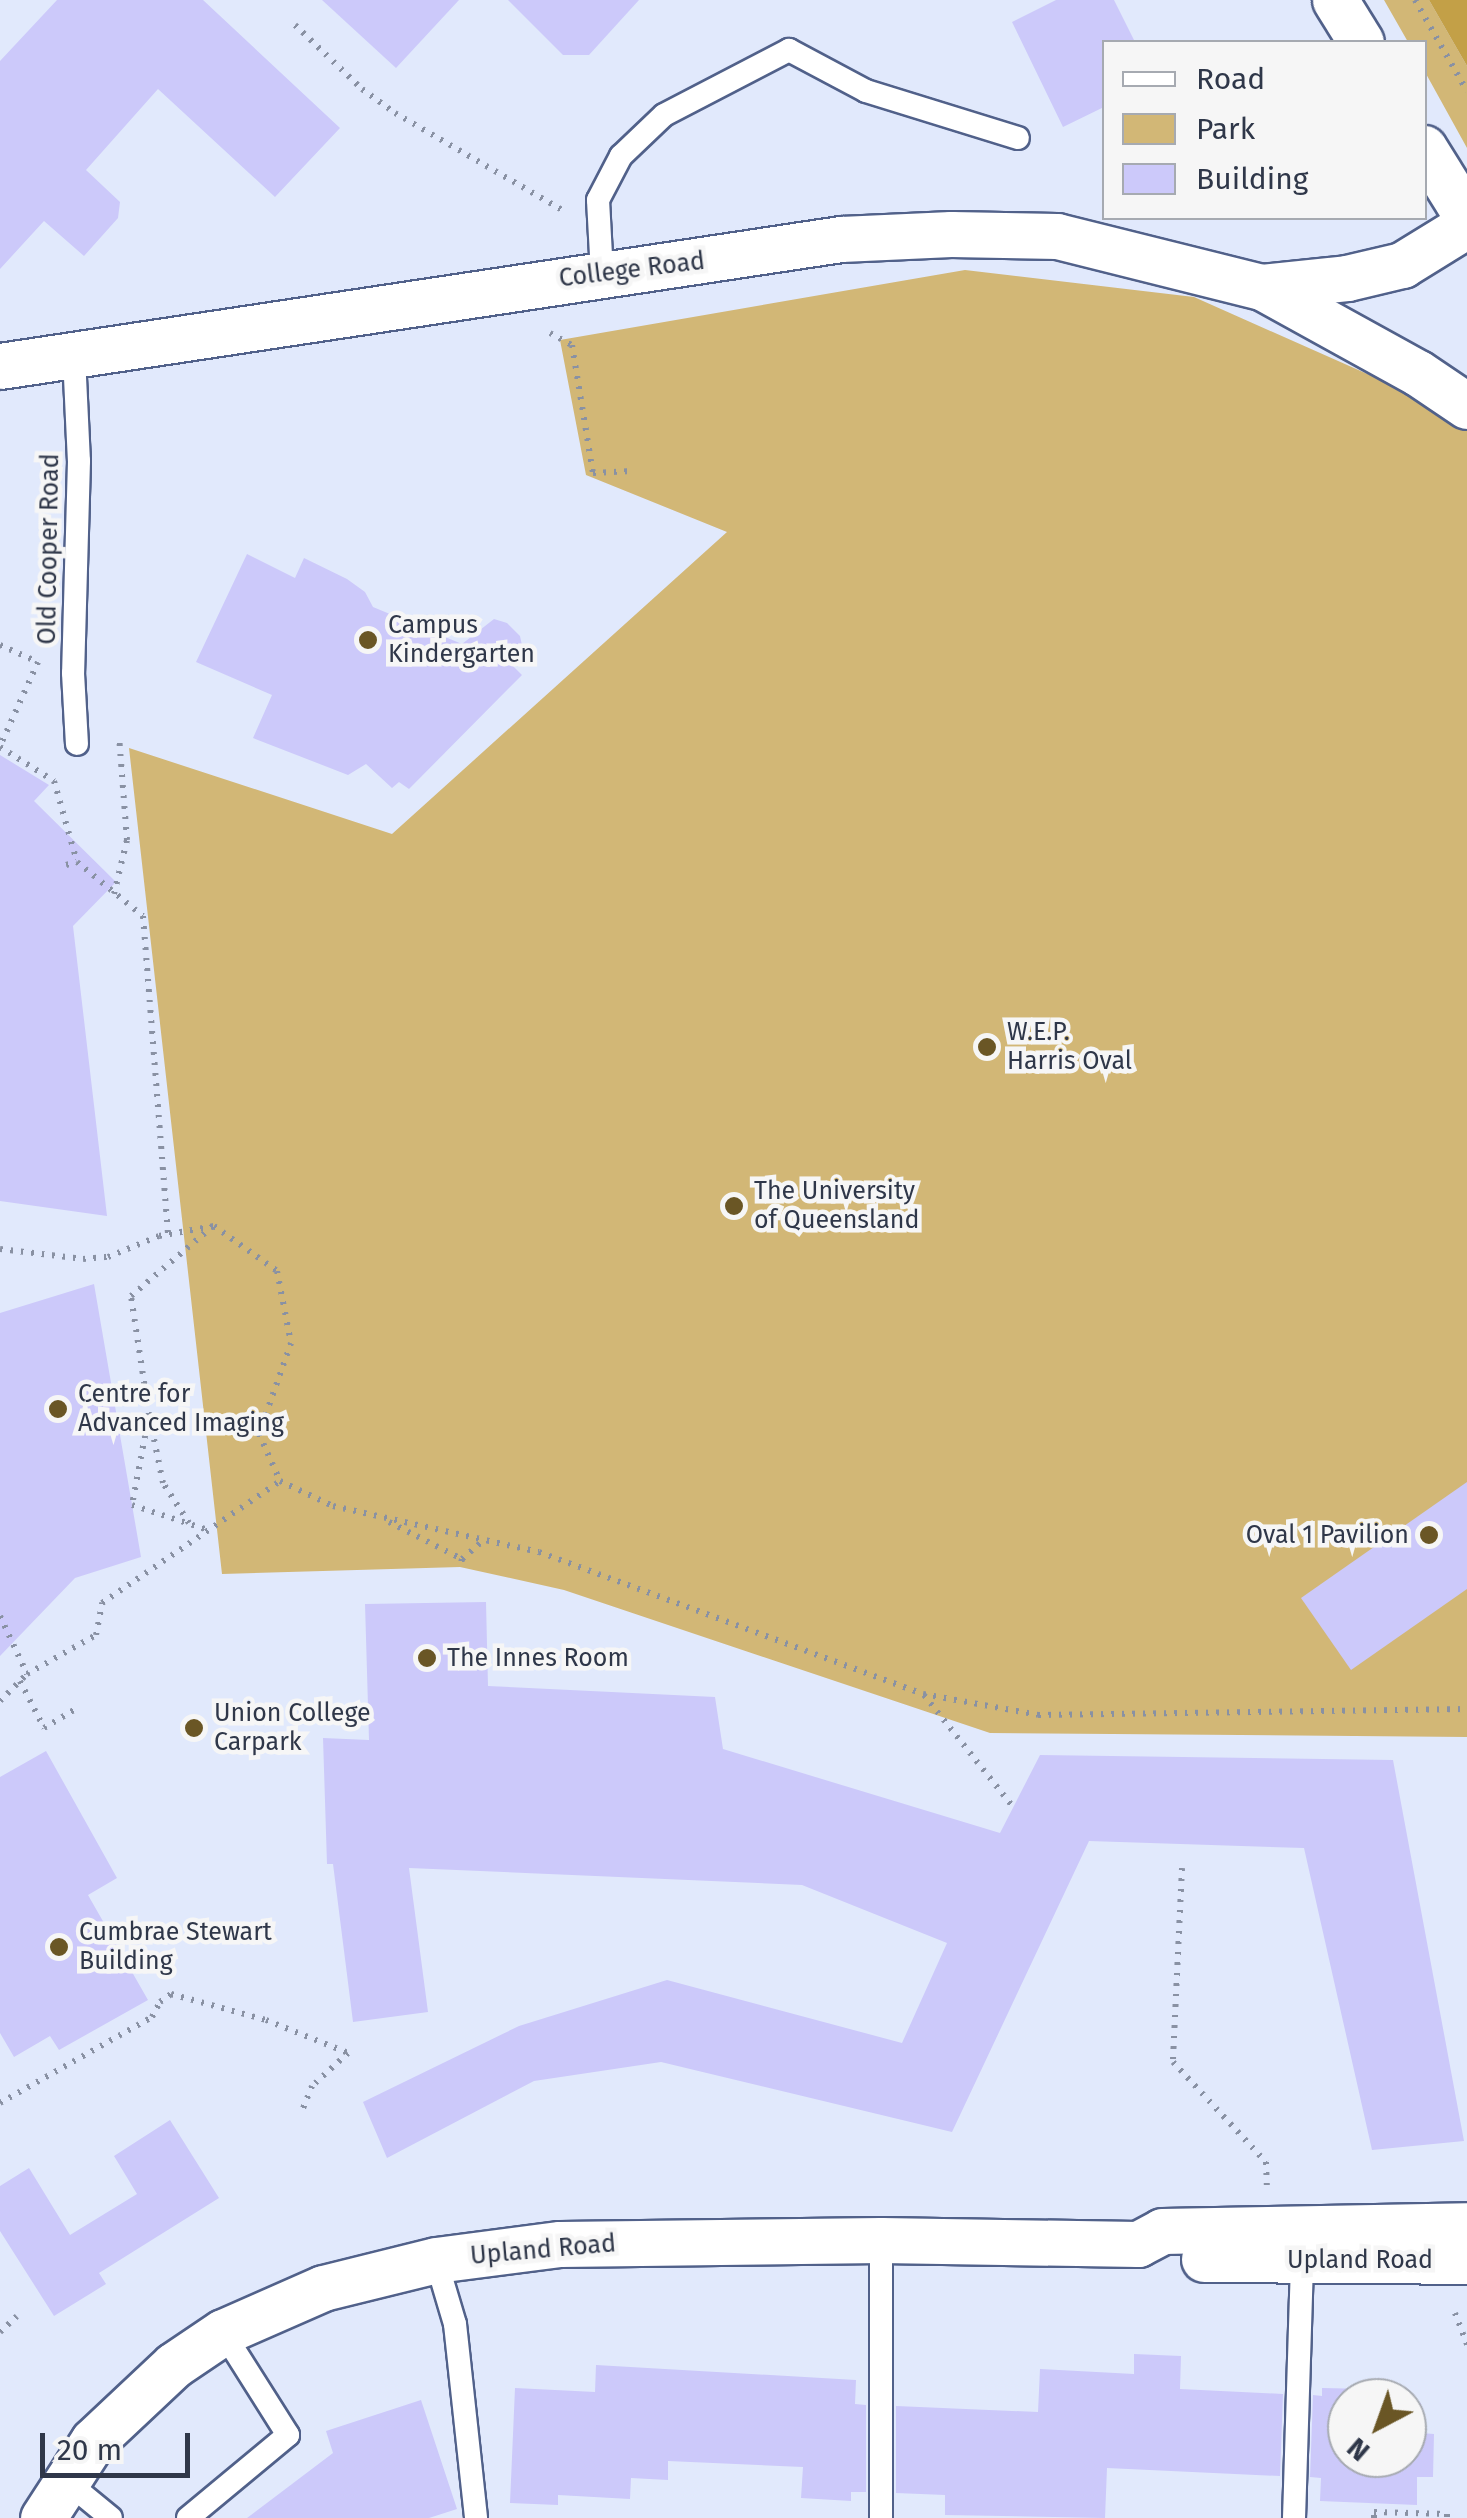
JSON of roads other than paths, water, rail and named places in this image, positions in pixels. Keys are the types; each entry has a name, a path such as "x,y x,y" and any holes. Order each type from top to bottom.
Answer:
{"street":[{"path":"1335,0 1361,40"},
{"path":"1427,153 1467,217"},
{"name":"College Road","path":"1262,287 1346,278 1402,265 1467,226"},
{"name":"College Road","path":"0,366 841,239 1057,236 1262,287 1418,373 1467,406"},
{"name":"Upland Road","path":"54,2500 104,2430 174,2364 223,2332 323,2288 436,2260 560,2244 881,2240 1138,2244 1162,2231 1467,2225"},
{"name":"Upland Road","path":"1138,2244 1163,2259 1467,2261"}],"lane":[{"path":"602,274 598,200 621,156 664,115 789,50 866,91 1018,138"},
{"name":"Old Cooper Road","path":"74,356 79,461 73,674 78,744"},
{"path":"881,2240 881,2518"},
{"path":"436,2260 455,2324 476,2518"},
{"path":"1294,2518 1302,2260"},
{"path":"188,2518 288,2435 223,2332"},
{"path":"54,2500 112,2518"}],"place":[{"name":"Campus Kindergarten","path":"368,640"},
{"name":"W.E.P. Harris Oval","path":"987,1047"},
{"name":"The University of Queensland","path":"734,1206"},
{"name":"Centre for Advanced Imaging","path":"58,1409"},
{"name":"Oval 1 Pavilion","path":"1429,1535"},
{"name":"The Innes Room","path":"427,1658"},
{"name":"Union College Carpark","path":"194,1728"},
{"name":"Cumbrae Stewart Building","path":"59,1947"}]}
